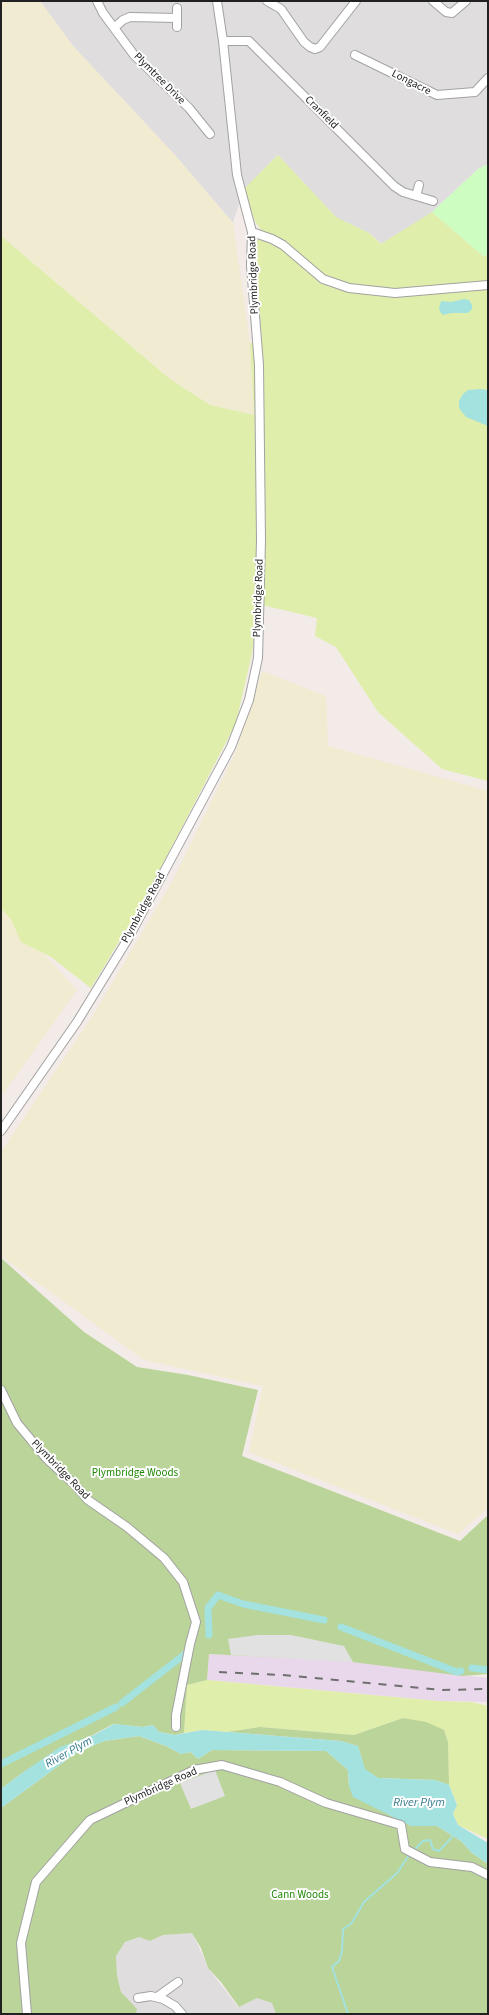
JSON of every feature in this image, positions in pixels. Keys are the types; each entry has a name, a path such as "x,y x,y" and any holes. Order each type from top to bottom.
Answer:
{"street":[{"name":"Plymtree Drive","path":"97,1 114,28 143,65 189,108 210,134"},
{"name":"Plymbridge Road","path":"1,1131 77,1022 129,937 231,747 248,700 258,658 261,540 259,365 251,266 252,232 238,178 223,41 217,1"},
{"path":"267,1 281,9 304,42 315,49 320,47 356,1"},
{"path":"432,1 446,12 452,13 466,1"},
{"path":"177,8 177,27"},
{"path":"114,28 123,20 130,17 177,18"},
{"name":"Cranfield","path":"223,41 249,41 394,186 403,192 433,201"},
{"name":"Longacre","path":"355,55 436,95 475,92 488,78"},
{"path":"416,196 420,185"},
{"path":"252,232 272,239 283,245 323,279 349,288 395,293 488,285"},
{"name":"Plymbridge Road","path":"1,1390 17,1423 46,1458 74,1484 88,1500 127,1527 164,1558 183,1582 196,1622 190,1644 176,1715 176,1727"},
{"name":"Plymbridge Road","path":"27,2014 21,1943 36,1882 90,1820 194,1770 222,1765 280,1782 326,1803 401,1825 405,1849 430,1862 472,1867 488,1875"},
{"path":"157,1997 178,1982"},
{"path":"138,1998 151,1996 157,1997 175,2006 182,2014"}],"shaded area":[{"path":"1,1 40,1 73,46 175,155 233,223 250,343 254,415 210,405 170,379 1,236"},
{"path":"40,1 488,1 488,164 478,169 432,212 382,244 369,233 336,218 278,155 243,191 233,223 175,155 73,46"},
{"path":"262,671 326,696 328,746 488,791 488,1508 458,1534 249,1452 263,1386 144,1360 1,1256 1,1152 95,1012 173,880 237,749"},
{"path":"1,896 34,943 77,990 1,1097"},
{"path":"257,1635 291,1635 344,1646 353,1662 231,1655 228,1639"},
{"path":"209,1654 344,1661 488,1678 488,1702 438,1701 207,1680"},
{"path":"215,1770 225,1796 191,1809 180,1783"},
{"path":"192,1932 208,1968 238,2007 257,1998 272,2003 276,2014 136,2014 136,2009 121,1992 117,1975 116,1956 125,1942 139,1937 150,1941 163,1935"}],"green space":[{"path":"278,155 336,217 369,233 381,244 432,212 483,256 488,255 488,781 442,769 378,712 336,647 315,636 317,618 258,604 252,653 236,723 144,900 91,988 51,957 21,942 11,919 1,908 1,236 170,379 210,405 254,415 250,343 262,340 254,247 261,230 255,221 242,191"},
{"path":"488,164 488,255 483,256 432,212 478,169"},
{"name":"Plymbridge Woods","path":"1,1258 84,1332 137,1367 188,1375 258,1390 242,1456 460,1541 488,1515 488,1674 463,1676 344,1661 209,1654 207,1680 187,1685 184,1733 175,1735 159,1732 153,1725 143,1727 113,1724 22,1773 1,1789"},
{"path":"207,1680 438,1701 472,1702 488,1706 488,1839 458,1825 453,1814 457,1804 449,1785 448,1742 444,1730 403,1718 354,1735 260,1727 227,1732 202,1730 184,1733 187,1685"},
{"path":"403,1718 426,1722 444,1730 448,1742 449,1785 435,1780 378,1778 365,1770 358,1746 341,1741 227,1732 260,1727 354,1735"},
{"name":"Cann Woods","path":"139,1736 166,1746 181,1754 191,1752 198,1759 212,1750 326,1751 348,1770 349,1786 411,1826 437,1826 461,1841 472,1853 488,1864 488,2014 276,2014 272,2003 257,1998 239,2007 221,1982 208,1968 201,1948 192,1933 163,1935 150,1941 139,1937 125,1942 116,1956 117,1975 121,1992 137,2009 136,2014 1,2014 1,1808 76,1753 104,1741"}],"water":[{"path":"464,299 469,300 472,305 472,309 468,313 451,313 443,315 439,309 441,301 451,302"},
{"path":"468,390 488,390 488,426 466,417 459,408 459,401 463,394"},
{"name":"River Plym","path":"114,1724 143,1727 153,1725 159,1732 175,1735 202,1730 341,1741 358,1746 365,1769 378,1778 435,1780 449,1785 457,1805 453,1814 458,1825 488,1843 488,1864 472,1853 461,1841 437,1826 411,1826 353,1797 349,1786 348,1770 326,1751 212,1750 198,1759 191,1752 181,1754 166,1746 139,1736 104,1741 76,1753 1,1808 1,1789 22,1773 60,1747 94,1735"}],"waterway":[{"path":"209,1635 208,1608 218,1595 243,1604 324,1620"},
{"path":"341,1627 457,1672 461,1671"},
{"path":"122,1703 185,1654"},
{"path":"472,1668 488,1670"},
{"path":"1,1764 116,1707"},
{"path":"413,1851 423,1841 430,1840 433,1849 439,1851 454,1835"},
{"path":"348,2014 332,1967 339,1961 342,1951 343,1929 351,1924 364,1902 397,1873 410,1854"}],"railway":[{"path":"219,1672 282,1675 441,1690 488,1689"}]}
